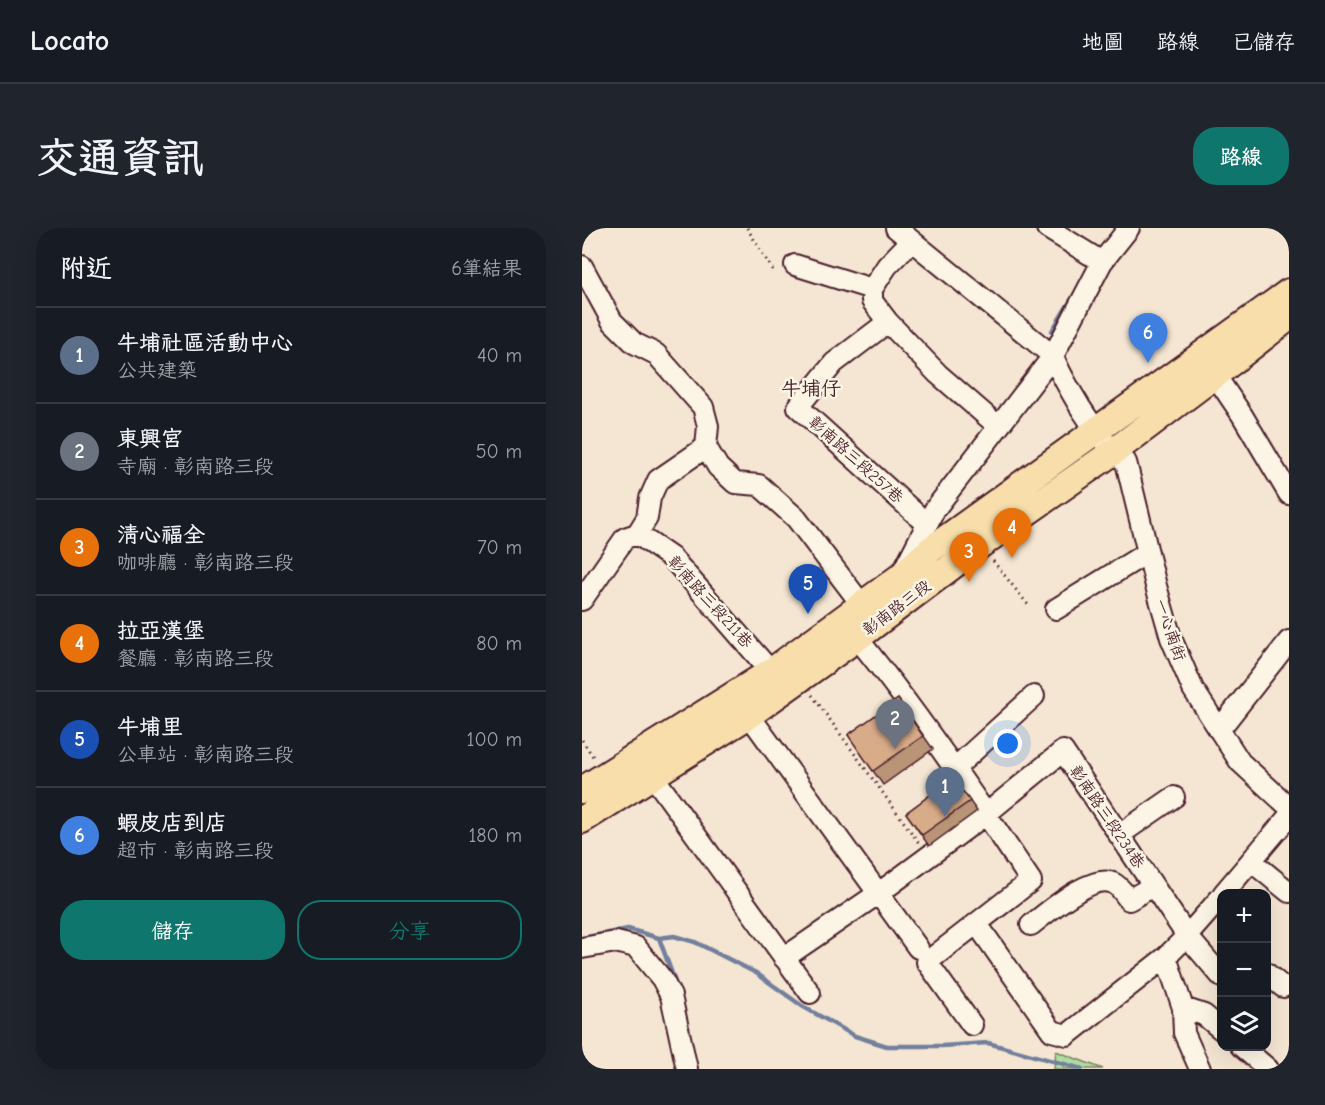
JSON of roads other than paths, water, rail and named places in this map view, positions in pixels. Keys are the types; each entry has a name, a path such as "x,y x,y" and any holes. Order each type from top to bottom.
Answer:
{"main road":[{"name":"彰南路三段","path":"582,820 749,716 862,605 900,577 930,550 1289,292"},
{"name":"彰南路三段","path":"582,790 786,680 857,638 980,545 1113,452 1289,316"}],"street":[{"path":"896,228 1053,356"},
{"path":"1047,228 1101,262"},
{"path":"900,577 935,509 1053,356 1101,262 1129,228"},
{"path":"911,241 886,266 872,289 873,301 888,322 938,374 998,426"},
{"path":"795,265 872,289"},
{"path":"582,266 612,321 634,343 656,354 703,406 708,426 706,447 718,467 735,483 759,485 796,518 862,605 857,638 955,768 1031,881 927,962 972,1026"},
{"name":"彰南路三段257巷","path":"888,322 834,363 798,407 927,524"},
{"name":"一心南街","path":"1053,356 1061,376 1096,431 1113,452 1126,462 1171,638 1193,689 1240,762 1289,807"},
{"path":"1215,375 1242,415 1289,494"},
{"path":"582,600 625,538 637,534 647,518 650,498 658,480 706,447"},
{"name":"彰南路三段211巷","path":"637,534 672,558 786,680"},
{"path":"1056,609 1148,552"},
{"path":"1218,730 1287,648"},
{"path":"955,768 1034,696"},
{"path":"749,716 918,948"},
{"name":"彰南路三段234巷","path":"986,814 1063,751 1187,936 1217,972"},
{"path":"653,776 810,993"},
{"path":"1119,835 1174,797"},
{"path":"784,958 879,893 986,814"},
{"path":"1227,889 1289,816"},
{"path":"1251,861 1289,892"},
{"path":"1031,925 1078,890 1104,881 1115,884 1129,900 1153,886"},
{"path":"977,924 1052,1031 1067,1035 1166,957 1217,901"},
{"path":"582,948 616,942 636,947 662,979 671,996 687,1069"},
{"path":"1166,957 1183,1008 1184,1033 1200,1069"},
{"path":"1271,977 1283,987"},
{"path":"1183,1008 1204,1016 1217,1027"},
{"path":"1246,1051 1268,1069"}],"waterway":[{"path":"1052,331 1071,300"},
{"path":"582,938 628,929 659,938 678,990"},
{"path":"659,938 674,936 695,942 756,973 802,1006 855,1036 887,1046 988,1043 1082,1069"}],"place":[{"name":"蝦皮店到店","path":"1148,363"},
{"name":"拉亞漢堡","path":"1012,558"},
{"name":"清心福全","path":"969,582"},
{"name":"牛埔里","path":"808,614"},
{"name":"東興宮","path":"895,749"},
{"name":"牛埔社區活動中心","path":"945,817"}],"district":[{"name":"牛埔仔","path":"811,388"}]}
